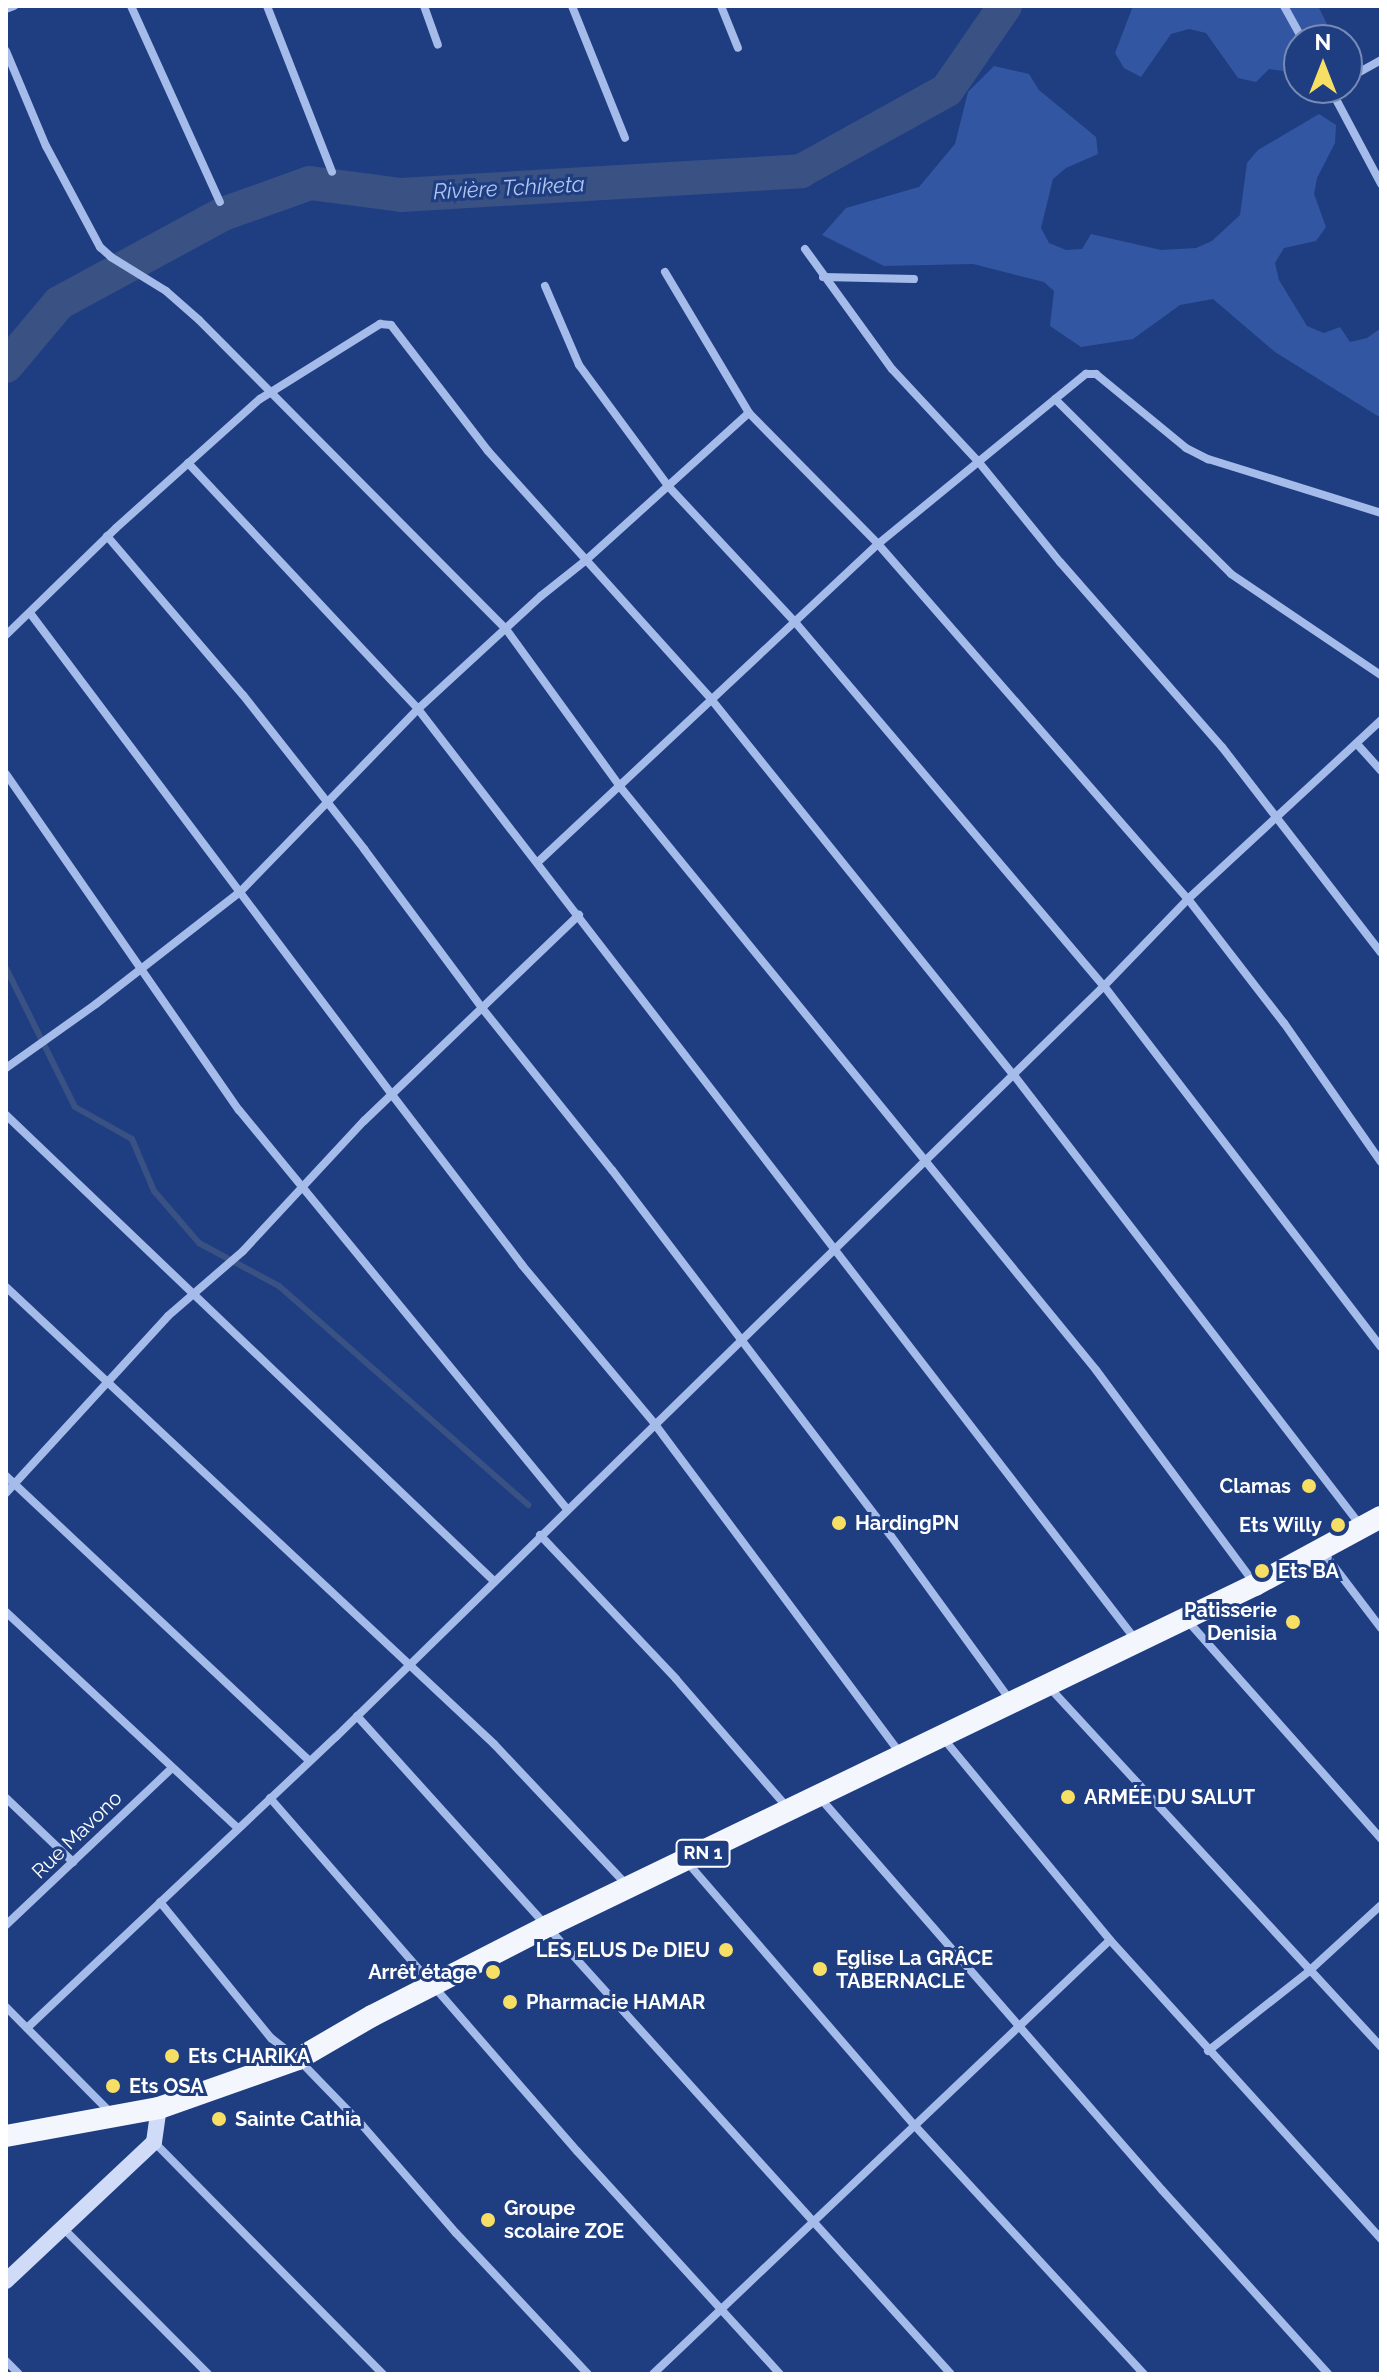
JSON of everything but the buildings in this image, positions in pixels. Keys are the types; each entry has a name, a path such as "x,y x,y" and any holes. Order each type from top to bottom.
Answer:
{"highway":[{"name":"RN 1","path":"6,2136 159,2108 298,2059 431,1985 548,1926 943,1737 1045,1683 1255,1585 1371,1522"}],"main road":[{"path":"6,2281 154,2142 159,2108"}],"street":[{"path":"6,9 14,6"},
{"path":"131,6 220,202"},
{"path":"267,6 332,172"},
{"path":"424,6 438,45"},
{"path":"572,6 625,138"},
{"path":"721,6 738,48"},
{"path":"1284,6 1294,24"},
{"path":"6,51 46,146 100,247 166,291 506,629 621,788 807,1020 1096,1370 1255,1585"},
{"path":"1363,70 1381,60"},
{"path":"1338,104 1381,184"},
{"path":"805,249 892,369 977,460 1278,815 1381,953"},
{"path":"665,272 701,339 749,413 878,544 1188,899 1284,1023 1381,1162"},
{"path":"823,277 914,279"},
{"path":"545,286 579,365 669,487 795,622 1104,986 1381,1347"},
{"path":"6,635 107,536 270,393 380,324 391,325 488,451 711,699 1371,1522"},
{"path":"538,862 621,788 711,699 878,544 1086,374 1096,374 1186,448 1208,459 1381,513"},
{"path":"1055,399 1231,574 1381,675"},
{"path":"6,1068 241,891 418,709 749,413"},
{"path":"188,463 418,709 836,1247 1136,1640"},
{"path":"107,536 180,618 327,803 482,1008 741,1339 1010,1700"},
{"path":"30,613 522,1265 654,1423 902,1756"},
{"path":"27,2028 357,1716 1104,986 1188,899 1381,720"},
{"path":"1357,744 1381,771"},
{"path":"6,774 239,1110 567,1509"},
{"path":"6,1493 193,1294 243,1251 393,1096 579,915"},
{"path":"6,1115 493,1580"},
{"path":"6,1287 494,1744 629,1886"},
{"path":"6,1476 309,1761"},
{"path":"540,1535 676,1679 791,1811"},
{"path":"1320,1548 1381,1628"},
{"path":"6,1612 171,1769 238,1828"},
{"path":"1185,1619 1381,1839"},
{"path":"1045,1683 1308,1972 1381,2047"},
{"path":"357,1716 812,2224 951,2374"},
{"path":"943,1737 1110,1940 1381,2239"},
{"name":"Rue Mavono","path":"6,1925 171,1769"},
{"path":"819,1796 1162,2190 1328,2374"},
{"path":"6,1798 73,1862"},
{"path":"270,1798 431,1985 780,2374"},
{"path":"686,1861 916,2127 1144,2374"},
{"path":"160,1902 271,2038 298,2059 588,2374"},
{"path":"1208,2051 1308,1972 1381,1905"},
{"path":"653,2374 1110,1940"},
{"path":"6,2007 116,2118"},
{"path":"154,2142 383,2374"},
{"path":"63,2228 208,2374"},
{"path":"6,2361 19,2374"}],"shaded area":[{"path":"1133,6 1318,6 1327,24 1283,24 1283,71 1269,69 1256,82 1238,78 1206,33 1189,29 1171,34 1141,77 1124,68 1115,53"},
{"path":"994,66 1029,74 1039,90 1096,137 1098,154 1066,168 1053,179 1041,228 1049,243 1066,250 1082,249 1091,234 1161,250 1196,248 1212,241 1240,215 1247,163 1258,150 1319,114 1336,125 1335,143 1317,178 1314,194 1326,227 1316,241 1284,248 1275,263 1279,280 1307,326 1324,333 1340,327 1350,342 1367,338 1381,328 1381,418 1275,352 1213,299 1180,305 1133,339 1081,347 1050,326 1054,291 1044,282 973,264 884,266 822,235 846,208 919,187 955,144 968,92"}],"waterway":[{"name":"Rivière Tchiketa","path":"6,366 59,303 223,214 310,183 401,195 801,171 947,90 1005,6"},
{"path":"6,968 75,1107 132,1139 154,1191 199,1243 279,1286 528,1505"}],"place":[{"name":"Clamas","path":"1309,1486"},
{"name":"HardingPN","path":"839,1523"},
{"name":"Ets Willy","path":"1338,1525"},
{"name":"Ets BA","path":"1262,1571"},
{"name":"Patisserie Denisia","path":"1293,1622"},
{"name":"ARMÉE DU SALUT","path":"1068,1797"},
{"name":"LES ELUS De DIEU","path":"726,1950"},
{"name":"Eglise La GRÂCE TABERNACLE","path":"820,1969"},
{"name":"Arrêt étage","path":"493,1972"},
{"name":"Pharmacie HAMAR","path":"510,2002"},
{"name":"Ets CHARIKA","path":"172,2056"},
{"name":"Ets OSA","path":"113,2086"},
{"name":"Sainte Cathia","path":"219,2119"},
{"name":"Groupe scolaire ZOE","path":"488,2220"}]}
